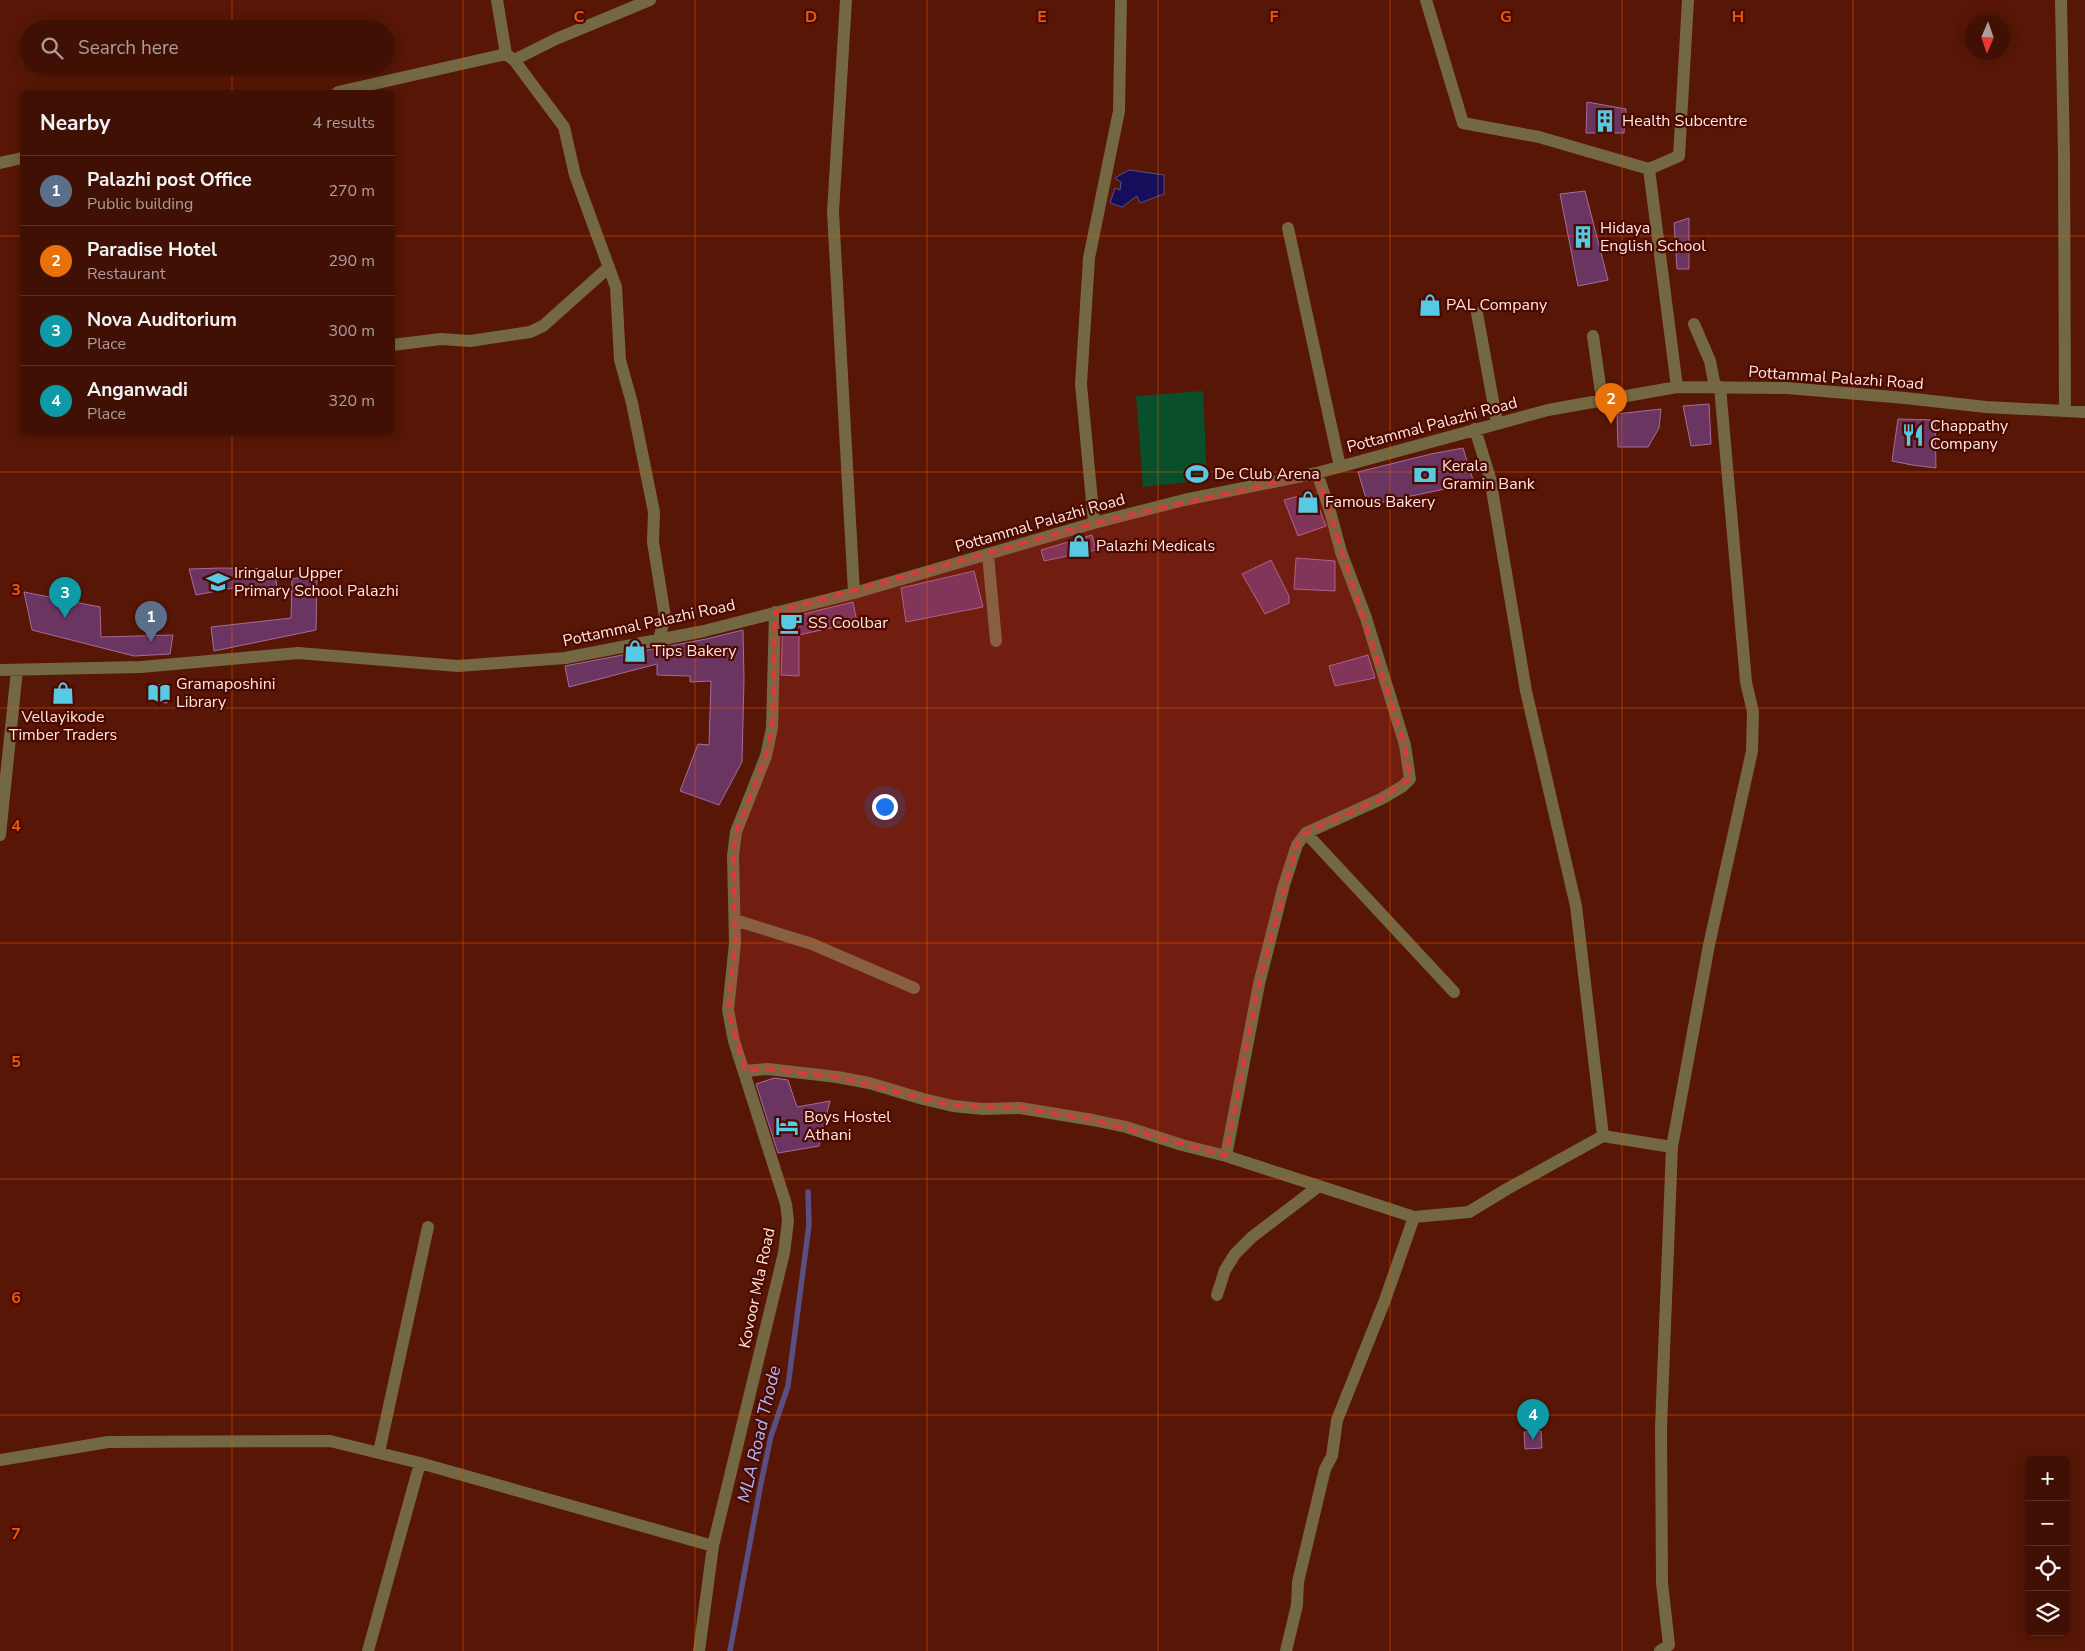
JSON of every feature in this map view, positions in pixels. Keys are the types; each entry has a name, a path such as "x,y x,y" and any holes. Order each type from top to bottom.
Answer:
{"street":[{"path":"497,0 510,57 564,127 575,175 616,287 620,360 632,403 654,512 653,542 664,617 659,639"},
{"path":"348,90 510,57 650,0"},
{"path":"846,0 833,212 854,593"},
{"path":"1094,523 1081,384 1089,258 1119,111 1121,0"},
{"path":"1426,0 1463,123 1539,137 1649,169 1679,156 1688,0"},
{"path":"2061,0 2065,411"},
{"path":"0,163 20,158"},
{"path":"1649,169 1677,387"},
{"path":"1288,228 1340,466"},
{"path":"395,345 441,339 470,342 530,332 543,326 609,267"},
{"path":"1477,312 1497,424"},
{"path":"1660,1651 1669,1644 1662,1583 1661,1428 1672,1146 1709,945 1752,751 1753,712 1746,682 1718,387 1710,361 1694,324"},
{"path":"1593,336 1602,400"},
{"name":"Pottammal Palazhi Road","path":"0,670 142,667 298,653 458,666 565,658 704,631 854,593 1094,523 1184,500 1316,473 1548,410 1677,387 1787,388 1986,407 2085,412"},
{"path":"1475,429 1490,478 1526,691 1576,906 1603,1136"},
{"path":"1226,1156 1259,984 1297,845 1306,833 1381,799 1403,786 1410,779 1405,745 1366,618 1341,552 1330,511 1316,473"},
{"path":"988,554 996,641"},
{"name":"Kovoor Mla Road","path":"699,1651 713,1546 784,1253 788,1221 786,1204 734,1041 728,1010 735,943 733,856 736,832 766,756 772,728 775,612"},
{"path":"0,835 17,670"},
{"path":"1306,833 1454,992"},
{"path":"735,920 812,944 914,988"},
{"path":"745,1071 768,1068 837,1077 869,1083 953,1106 1020,1108 1126,1127 1182,1145 1226,1156 1414,1217 1469,1212 1603,1136 1672,1146"},
{"path":"1217,1295 1225,1270 1235,1254 1252,1237 1318,1186"},
{"path":"1286,1651 1297,1605 1298,1582 1325,1469 1332,1456 1337,1420 1385,1300 1414,1217"},
{"path":"379,1452 428,1227"},
{"path":"0,1460 108,1442 330,1441 420,1462 713,1546"},
{"path":"368,1651 420,1462"}],"highlighted area":[{"path":"1317,473 1405,745 1410,779 1381,799 1306,833 1297,845 1259,984 1226,1156 1093,1120 1020,1108 953,1106 837,1077 768,1069 745,1071 728,1010 735,943 733,856 736,832 766,756 772,728 775,612 1094,523"}],"green space":[{"path":"1203,391 1207,480 1143,487 1136,396"}],"shaded area":[{"path":"1129,170 1164,175 1164,194 1140,203 1137,196 1122,207 1110,203 1115,188 1120,190 1121,182 1115,178"}],"building":[{"name":"Health Subcentre","path":"1587,102 1626,109 1624,133 1586,133"},
{"name":"Hidaya English School","path":"1585,191 1608,280 1578,286 1560,194"},
{"path":"1689,218 1689,269 1677,269 1674,223"},
{"path":"1709,404 1711,444 1691,446 1683,406"},
{"path":"1661,409 1659,428 1648,447 1618,447 1617,414"},
{"path":"1898,419 1935,420 1936,468 1892,461"},
{"path":"1463,448 1474,483 1368,505 1358,472"},
{"path":"1313,492 1326,526 1298,536 1284,500"},
{"path":"1092,535 1096,550 1044,561 1041,550"},
{"path":"1296,558 1335,561 1335,591 1294,589"},
{"path":"1271,560 1289,596 1289,603 1265,614 1242,574"},
{"path":"189,569 275,569 277,589 238,587 196,595"},
{"path":"974,571 983,607 906,622 901,588"},
{"path":"317,574 316,630 214,651 211,627 291,618 292,579"},
{"path":"24,592 100,607 101,637 173,635 170,654 134,656 32,630"},
{"path":"853,602 857,622 799,635 799,676 781,675 783,619"},
{"path":"743,630 742,762 719,805 680,791 698,744 709,745 711,681 690,682 690,676 657,675 657,664 569,687 565,666"},
{"path":"1368,655 1375,678 1335,686 1329,666"},
{"name":"Gramaposhini Library","path":"167,683 167,703 150,701 151,686"},
{"path":"774,1078 788,1080 797,1107 830,1101 819,1146 778,1153 756,1084"},
{"path":"1541,1431 1542,1448 1525,1449 1524,1432"}],"waterway":[{"name":"MLA Road Thode","path":"730,1651 771,1436 788,1386 809,1225 808,1192"}],"place":[{"name":"Health Subcentre","path":"1605,121"},
{"name":"Hidaya English School","path":"1583,237"},
{"name":"PAL Company","path":"1430,305"},
{"name":"Paradise Hotel","path":"1611,424"},
{"name":"Chappathy Company","path":"1913,435"},
{"name":"De Club Arena","path":"1197,474"},
{"name":"Kerala Gramin Bank","path":"1425,475"},
{"name":"Famous Bakery","path":"1308,502"},
{"name":"Palazhi Medicals","path":"1079,546"},
{"name":"Iringalur Upper Primary School Palazhi","path":"218,582"},
{"name":"Nova Auditorium","path":"65,618"},
{"name":"SS Coolbar","path":"791,623"},
{"name":"Palazhi post Office","path":"151,642"},
{"name":"Tips Bakery","path":"635,651"},
{"name":"Vellayikode Timber Traders","path":"63,693"},
{"name":"Gramaposhini Library","path":"159,693"},
{"name":"Boys Hostel Athani","path":"787,1126"},
{"name":"Anganwadi","path":"1533,1440"}]}
